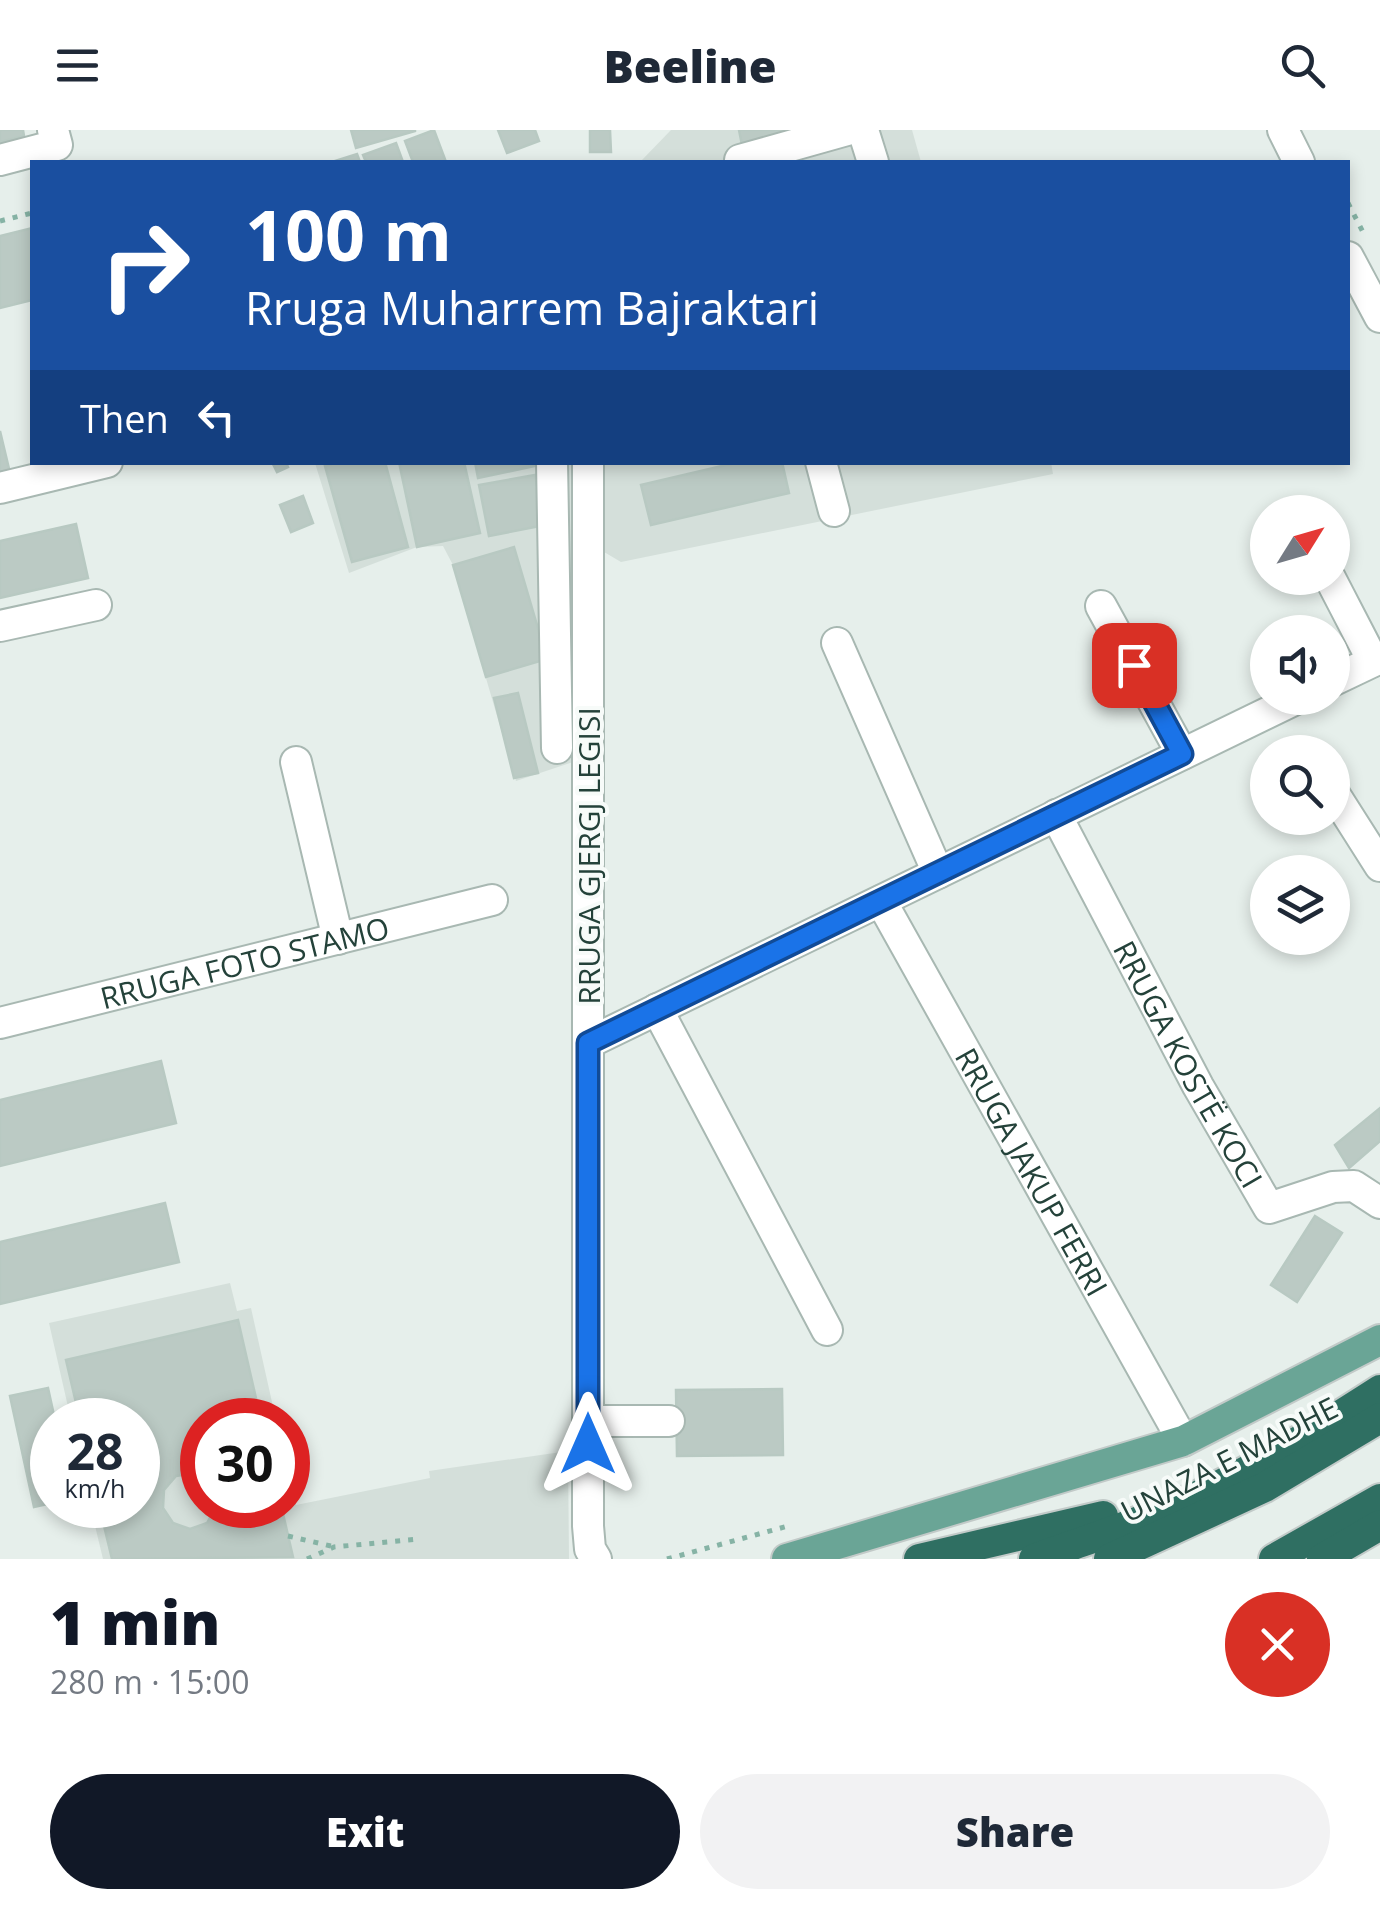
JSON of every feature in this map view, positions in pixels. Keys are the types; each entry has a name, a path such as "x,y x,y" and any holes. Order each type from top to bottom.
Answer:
{"highway":[{"path":"1226,1482 1255,1456 1380,1369"},
{"path":"1034,1559 1170,1509 1226,1482 1380,1390"},
{"name":"UNAZA E MADHE","path":"1109,1559 1265,1487 1380,1418"},
{"path":"1274,1559 1380,1499"},
{"path":"919,1559 1140,1508 1170,1509"},
{"path":"1322,1559 1380,1526"},
{"path":"1347,1559 1380,1549"}],"main road":[{"path":"787,1559 1183,1441 1380,1340"}],"street":[{"path":"0,160 57,145 53,130"},
{"path":"746,160 847,130"},
{"path":"863,130 872,160"},
{"path":"1283,130 1298,160"},
{"path":"1350,261 1380,318"},
{"path":"0,488 95,465"},
{"path":"552,465 557,748"},
{"name":"RRUGA GJERGJ LEGISI","path":"591,1555 586,534 595,465"},
{"path":"822,465 834,511"},
{"path":"1340,595 1377,659 1350,672"},
{"path":"0,626 96,605"},
{"path":"1101,606 1182,754"},
{"path":"837,643 938,873"},
{"path":"588,1043 1263,715"},
{"path":"296,762 338,939"},
{"name":"RRUGA KOSTË KOCI","path":"1056,815 1198,1086 1269,1208 1333,1186 1354,1186 1380,1202"},
{"path":"1350,819 1380,866"},
{"name":"RRUGA FOTO STAMO","path":"0,1023 492,900"},
{"name":"RRUGA JAKUP FERRI","path":"880,902 1183,1441"},
{"path":"657,1009 827,1330"},
{"path":"588,1421 668,1421"}],"path":[{"path":"0,221 30,214"},
{"path":"666,1559 792,1525"},
{"path":"288,1536 334,1547"},
{"path":"308,1559 334,1547 418,1538"}],"shaded area":[{"path":"671,130 912,130 920,160 642,160"},
{"path":"316,465 1052,465 1053,474 621,562 599,549 576,761 516,781 453,565 443,546 417,547 349,573"},
{"path":"230,1283 237,1311 251,1308 271,1398 180,1398 180,1528 310,1528 310,1502 430,1478 429,1471 568,1451 569,1559 103,1559 96,1528 160,1528 160,1398 66,1398 49,1323"}],"building":[{"path":"0,130 23,130 24,136 0,142"},
{"path":"351,130 415,130 415,131 356,148"},
{"path":"434,130 445,160 412,160 405,141"},
{"path":"498,130 535,130 539,141 507,153"},
{"path":"590,130 610,130 611,152 590,152"},
{"path":"739,130 806,130 742,145"},
{"path":"396,143 402,160 365,160 363,155"},
{"path":"357,154 359,160 338,160"},
{"path":"30,228 30,300 0,308 0,236"},
{"path":"0,431 10,473 0,475"},
{"path":"386,465 408,547 352,562 325,466"},
{"path":"400,465 465,465 480,533 417,547"},
{"path":"476,465 539,465 478,478"},
{"path":"726,465 783,465 789,493 651,525 641,485"},
{"path":"535,475 545,525 489,536 479,485"},
{"path":"303,496 313,523 291,532 280,505"},
{"path":"76,524 88,578 0,598 0,541"},
{"path":"514,547 547,659 486,677 453,565"},
{"path":"518,693 538,773 514,778 494,698"},
{"path":"161,1061 176,1123 0,1166 0,1100"},
{"path":"1380,1108 1380,1141 1349,1168 1335,1145"},
{"path":"165,1203 179,1262 0,1304 0,1242"},
{"path":"1315,1216 1342,1233 1297,1302 1271,1285"},
{"path":"238,1320 256,1398 180,1398 180,1475 164,1490 163,1508 180,1528 286,1528 293,1557 112,1559 105,1528 160,1528 160,1398 75,1398 66,1360"},
{"path":"48,1388 50,1398 30,1398 30,1488 10,1396"},
{"path":"782,1389 783,1455 677,1456 676,1390"}],"route":[{"path":"588,1444 588,1043 1182,754 1134,665"}]}
